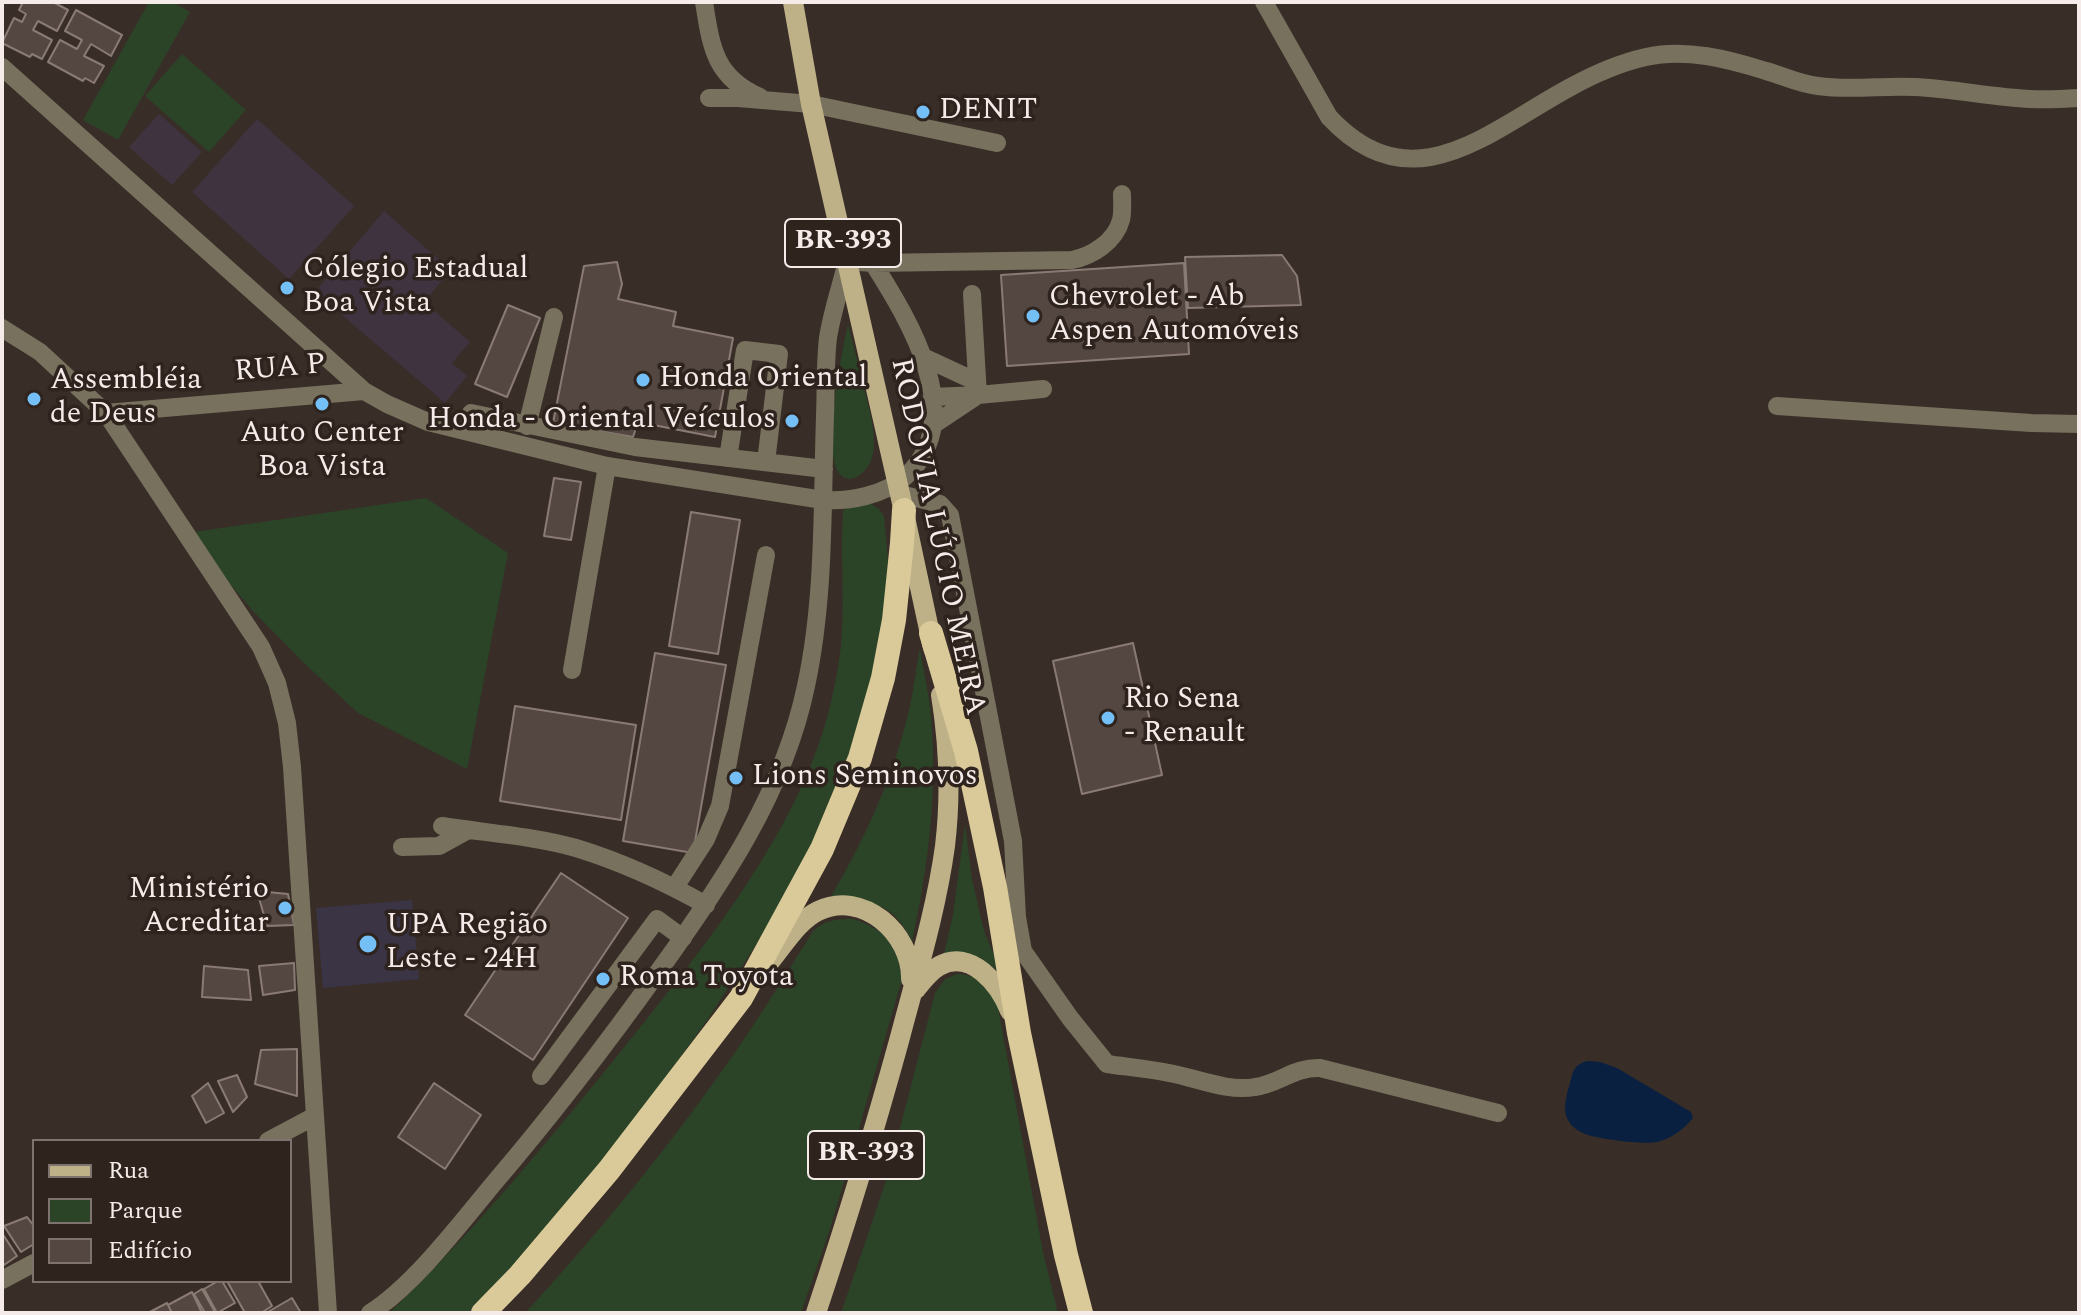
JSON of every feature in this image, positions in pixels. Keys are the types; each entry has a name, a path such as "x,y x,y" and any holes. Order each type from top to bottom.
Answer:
{"highway":[{"path":"483,1313 520,1275 609,1170 741,998 822,849 860,758 883,678 894,620 902,543 900,496"},
{"path":"931,633 966,751 1015,954 1019,1033 1081,1313"}],"main road":[{"name":"RODOVIA LÚCIO MEIRA","path":"793,2 811,104 931,633 949,766 945,844 929,930 885,1092 816,1313"},
{"path":"741,998 810,915 837,905 866,910 896,933 909,959 911,995"},
{"path":"911,995 939,966 948,962 970,965 997,986 1019,1033"}],"street":[{"path":"704,2 717,61 739,86 766,100"},
{"path":"1264,2 1329,117 1361,145 1394,158 1435,156 1458,150 1594,76 1621,64 1670,54 1729,60 1794,82 1843,90 1910,87 1952,89 2033,100 2079,98"},
{"path":"2,67 364,391 387,404 428,422 607,466 823,500 900,496 940,504 950,515 1013,841 1017,917 1015,954 1107,1064 1168,1072 1238,1087 1256,1087 1305,1067 1320,1068 1498,1113"},
{"path":"709,98 811,104 997,143"},
{"path":"370,1313 418,1271 572,1089 706,905 734,861 769,795 797,725 813,654 818,609 828,337 847,261 1082,258 1104,245 1116,232 1122,216 1122,194"},
{"path":"873,263 907,320 923,357 932,397 933,425 927,447 900,496"},
{"path":"972,294 977,388"},
{"path":"527,426 554,317"},
{"path":"2,328 40,352 106,413 261,647 277,683 287,723 292,767 328,1313"},
{"path":"728,458 745,350 779,354 766,462"},
{"path":"923,357 977,388"},
{"path":"933,425 977,388"},
{"path":"932,397 977,388 1043,389"},
{"name":"RUA P","path":"106,413 364,391"},
{"path":"1777,406 2079,424"},
{"path":"471,413 635,447 824,469"},
{"path":"572,670 607,466"},
{"path":"675,887 710,831 720,806 766,555"},
{"path":"442,826 575,848 675,887 706,905"},
{"path":"402,847 439,846 468,830"},
{"path":"541,1076 657,919 683,938"},
{"path":"272,1139 315,1116"},
{"path":"2,1280 32,1264"}],"shaded area":[{"path":"159,114 202,152 172,185 129,147"},
{"path":"257,119 354,206 289,279 192,192"},
{"path":"384,211 451,270 424,302 470,342 452,363 467,376 445,403 315,292"},
{"name":"UPA Região Leste - 24H","path":"412,900 419,979 323,988 316,908"}],"green space":[{"path":"149,2 173,2 190,12 118,140 83,120"},
{"path":"182,54 246,110 209,152 145,96"},
{"path":"848,324 874,437 870,463 863,473 851,479 840,474 832,446 835,402"},
{"path":"426,498 508,553 467,769 358,713 252,610 187,533"},
{"path":"868,502 884,516 888,561 883,633 846,778 774,917 708,1019 620,1141 501,1283 468,1313 389,1313 481,1218 622,1050 710,937 764,856 808,772 824,728 840,655 843,511"},
{"path":"920,648 931,715 933,773 927,858 912,942 905,928 889,911 869,903 829,900 864,836 892,769 908,713"},
{"path":"965,824 972,879 984,931 1007,986 988,964 943,958 953,915"},
{"path":"853,919 873,927 890,941 899,956 902,979 831,1226 801,1313 525,1313 601,1227 674,1137 744,1039 813,931 832,921"},
{"path":"957,974 976,979 997,1002 1043,1252 1058,1313 841,1313 887,1178 935,993 945,979"}],"water":[{"path":"1588,1061 1617,1068 1691,1112 1693,1118 1672,1136 1651,1143 1602,1138 1579,1131 1568,1120 1566,1102 1574,1071"}],"building":[{"path":"23,2 53,2 68,10 57,31 38,21 33,30 52,40 42,59 32,54 30,57 2,43 14,18 22,22 26,14 19,10"},
{"path":"76,10 122,35 111,56 91,44 84,56 104,66 94,83 85,78 83,81 48,62 60,40 77,49 82,40 65,31"},
{"path":"1282,255 1297,276 1301,305 1188,308 1185,257"},
{"name":"Honda Oriental","path":"617,262 622,284 618,299 676,312 673,326 733,338 715,437 638,422 633,437 553,423 584,266"},
{"path":"1184,263 1189,354 1007,366 1001,275"},
{"path":"508,305 540,318 507,397 475,384"},
{"path":"554,478 581,482 571,540 544,536"},
{"path":"691,512 740,520 718,654 669,646"},
{"name":"Rio Sena - Renault","path":"1133,643 1162,775 1082,794 1053,661"},
{"path":"655,653 726,665 693,853 623,841"},
{"path":"515,706 636,725 621,820 500,801"},
{"path":"561,873 628,918 533,1060 465,1015"},
{"path":"257,891 288,894 294,925 267,926"},
{"path":"294,963 295,990 263,995 259,966"},
{"path":"204,966 248,970 251,1000 202,997"},
{"path":"297,1049 297,1096 255,1084 261,1050"},
{"path":"237,1075 247,1097 233,1112 218,1081"},
{"path":"208,1083 224,1113 206,1123 192,1096"},
{"path":"434,1083 481,1115 445,1169 398,1137"},
{"path":"27,1217 32,1223 32,1245 21,1252 4,1226"},
{"path":"2,1233 17,1256 4,1265 2,1262"},
{"path":"214,1283 223,1283 235,1303 217,1313 204,1289"},
{"path":"228,1283 259,1283 272,1306 261,1313 245,1313"},
{"path":"202,1289 215,1312 205,1313 194,1294"},
{"path":"192,1292 202,1313 172,1313 168,1305"},
{"path":"292,1298 301,1313 266,1313"},
{"path":"167,1303 172,1313 148,1313"}],"place":[{"name":"DENIT","path":"923,112"},
{"name":"Cólegio Estadual Boa Vista","path":"287,288"},
{"name":"Chevrolet - Ab Aspen Automóveis","path":"1033,316"},
{"name":"Honda Oriental","path":"643,380"},
{"name":"Assembléia de Deus","path":"34,399"},
{"name":"Auto Center Boa Vista","path":"322,404"},
{"name":"Honda - Oriental Veículos","path":"792,421"},
{"name":"Rio Sena - Renault","path":"1108,718"},
{"name":"Lions Seminovos","path":"736,778"},
{"name":"Ministério Acreditar","path":"285,908"},
{"name":"UPA Região Leste - 24H","path":"368,944"},
{"name":"Roma Toyota","path":"603,979"}]}
